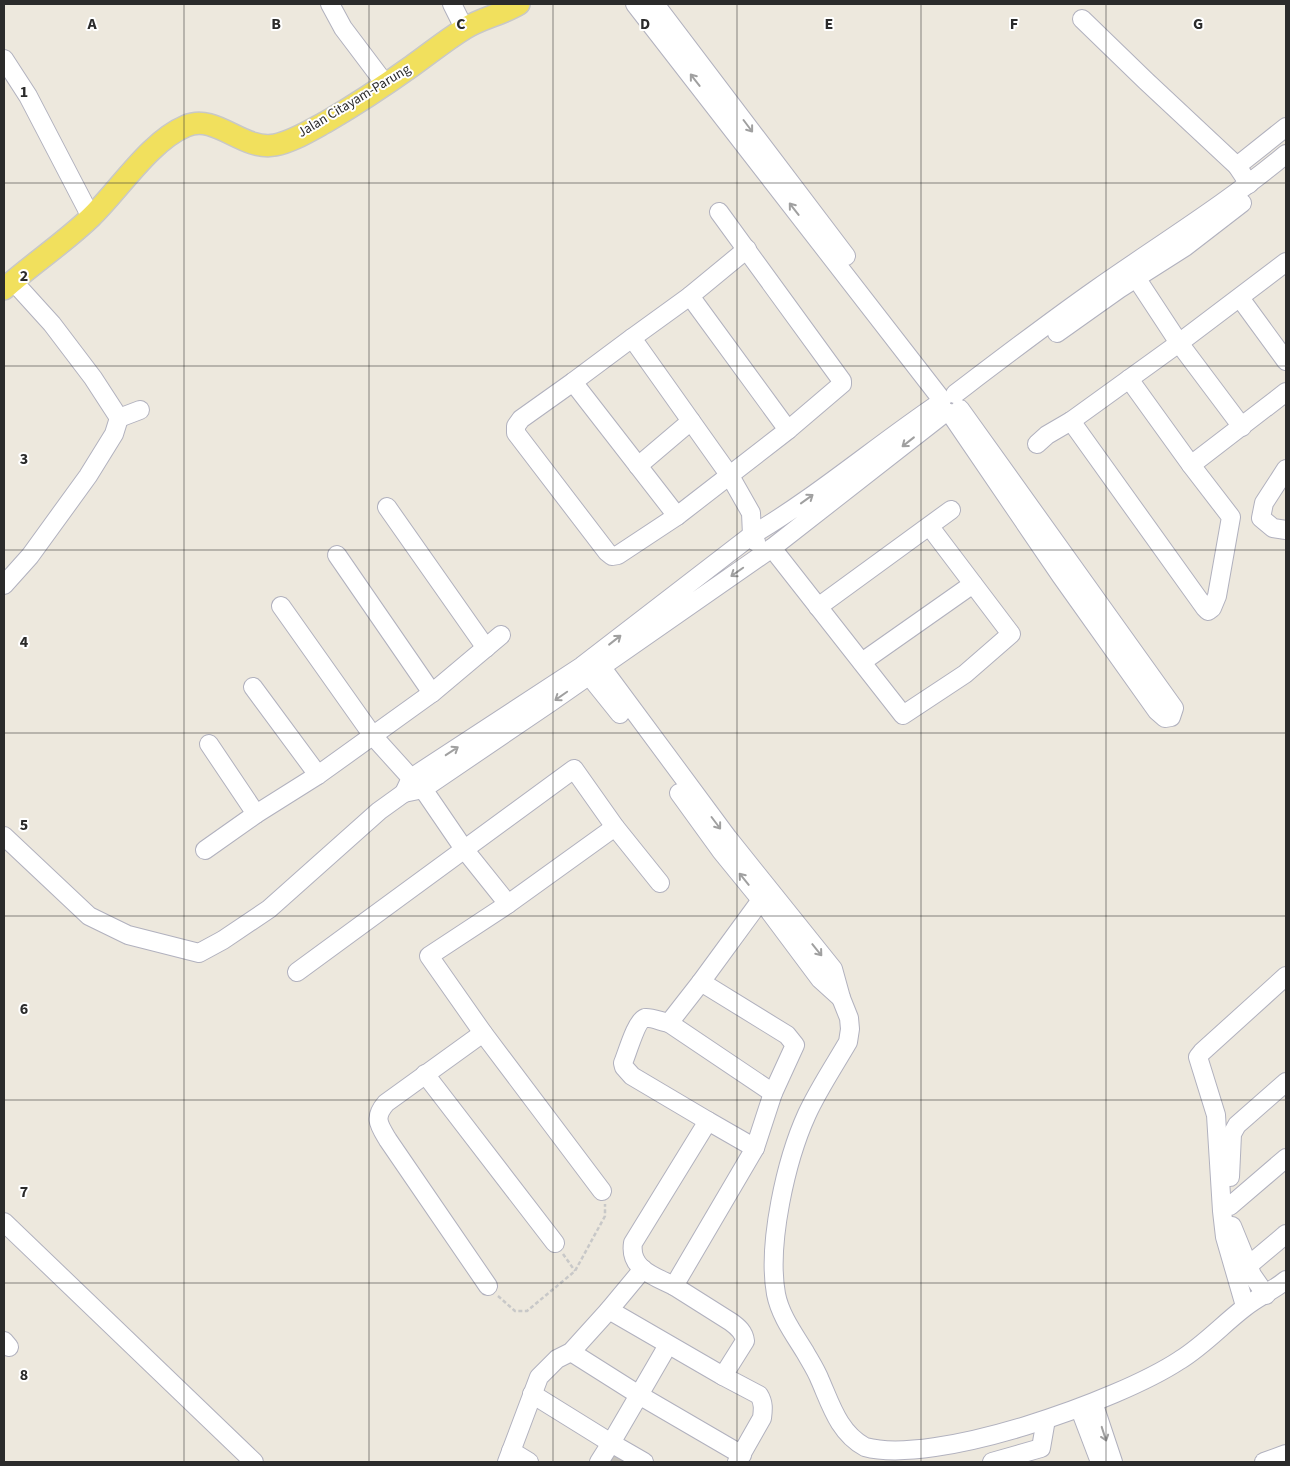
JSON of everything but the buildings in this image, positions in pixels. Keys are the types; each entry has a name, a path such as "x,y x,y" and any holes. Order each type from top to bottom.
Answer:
{"main road":[{"name":"Jalan Citayam-Parung","path":"8,285 91,217 154,149 168,136 184,126 196,122 212,125 258,146 275,145 314,128 386,84 464,28 518,4"}],"street":[{"path":"330,4 352,40 386,84"},
{"path":"452,4 464,28"},
{"path":"635,4 951,403 1061,576 1158,711 1165,718 1171,717 1174,708 951,403 655,4"},
{"path":"1082,19 1237,166 1249,184"},
{"path":"4,59 28,96 91,217"},
{"path":"1237,166 1286,127"},
{"path":"1133,273 1286,154"},
{"path":"4,836 89,916 128,936 199,953 223,940 269,909 379,812 413,787 767,551 784,526 951,403 1095,290 1185,247 1286,170"},
{"path":"719,212 747,249 842,381 842,384 788,430 677,516 618,555 612,556 516,433 516,426 521,419 690,296 747,249"},
{"path":"1037,444 1179,343 1286,262"},
{"path":"1133,273 1179,343 1242,427"},
{"path":"4,585 30,556 88,476 114,434 118,418 93,378 52,324 8,285"},
{"path":"690,296 788,430"},
{"path":"1240,298 1286,361"},
{"path":"632,338 730,476 751,513 752,535 818,607 903,715 965,674 1011,634 930,527"},
{"path":"1071,421 1208,611 1212,608 1217,596 1231,517 1129,379"},
{"path":"573,382 677,516"},
{"path":"1191,465 1286,392"},
{"path":"118,418 140,410"},
{"path":"638,466 691,421"},
{"path":"1286,469 1264,503 1261,518 1273,528 1286,530"},
{"path":"386,507 486,648"},
{"path":"818,607 951,510"},
{"path":"751,513 784,526"},
{"path":"592,666 752,535 784,526"},
{"path":"337,555 432,693"},
{"path":"862,662 973,584"},
{"path":"281,606 373,736 508,904"},
{"path":"205,850 373,736 432,693 502,635"},
{"path":"592,666 721,851 761,900 820,979 841,998"},
{"path":"592,666 833,969 849,1018 848,1042 808,1112 799,1132 780,1208 775,1237 774,1265 776,1296 786,1322 819,1377 835,1416 853,1439 876,1452 908,1457 957,1452 998,1442 1045,1426 1088,1408 1154,1376 1181,1360 1208,1340 1245,1306 1266,1295 1286,1280"},
{"path":"253,687 318,775"},
{"path":"209,744 256,814"},
{"path":"297,972 574,769 615,827 660,883"},
{"path":"602,1191 482,1033 430,956 508,904 615,827"},
{"path":"669,1023 761,900"},
{"path":"1245,1306 1225,1237 1216,1115 1198,1058 1202,1052 1286,976"},
{"path":"674,1286 754,1148 772,1093 795,1045 787,1035 701,982"},
{"path":"754,1148 632,1076 624,1068 623,1062 637,1026 641,1020 646,1018 669,1023 772,1093"},
{"path":"482,1033 386,1103 380,1110 378,1118 379,1125 417,1185 488,1286"},
{"path":"425,1074 555,1243"},
{"path":"1266,1295 1252,1275 1232,1226 1230,1206 1232,1134 1237,1125 1286,1082"},
{"path":"708,1121 633,1243 631,1253 634,1261 643,1269 731,1322 742,1332 745,1341 723,1376"},
{"path":"1230,1206 1286,1158"},
{"path":"4,1222 254,1462"},
{"path":"1248,1266 1286,1234"},
{"path":"529,1462 509,1457 539,1377 557,1359 571,1352 643,1269"},
{"path":"571,1352 739,1459 762,1418 762,1401 759,1395 609,1310"},
{"path":"599,1462 668,1345"},
{"path":"532,1394 644,1462"},
{"path":"1088,1408 1100,1462"},
{"path":"1088,1408 1113,1462"},
{"path":"992,1462 1044,1455 1045,1426"},
{"path":"1266,1462 1286,1454"}],"path":[{"path":"488,1286 515,1311 527,1311 575,1271 605,1216"},
{"path":"555,1243 575,1271"}]}
